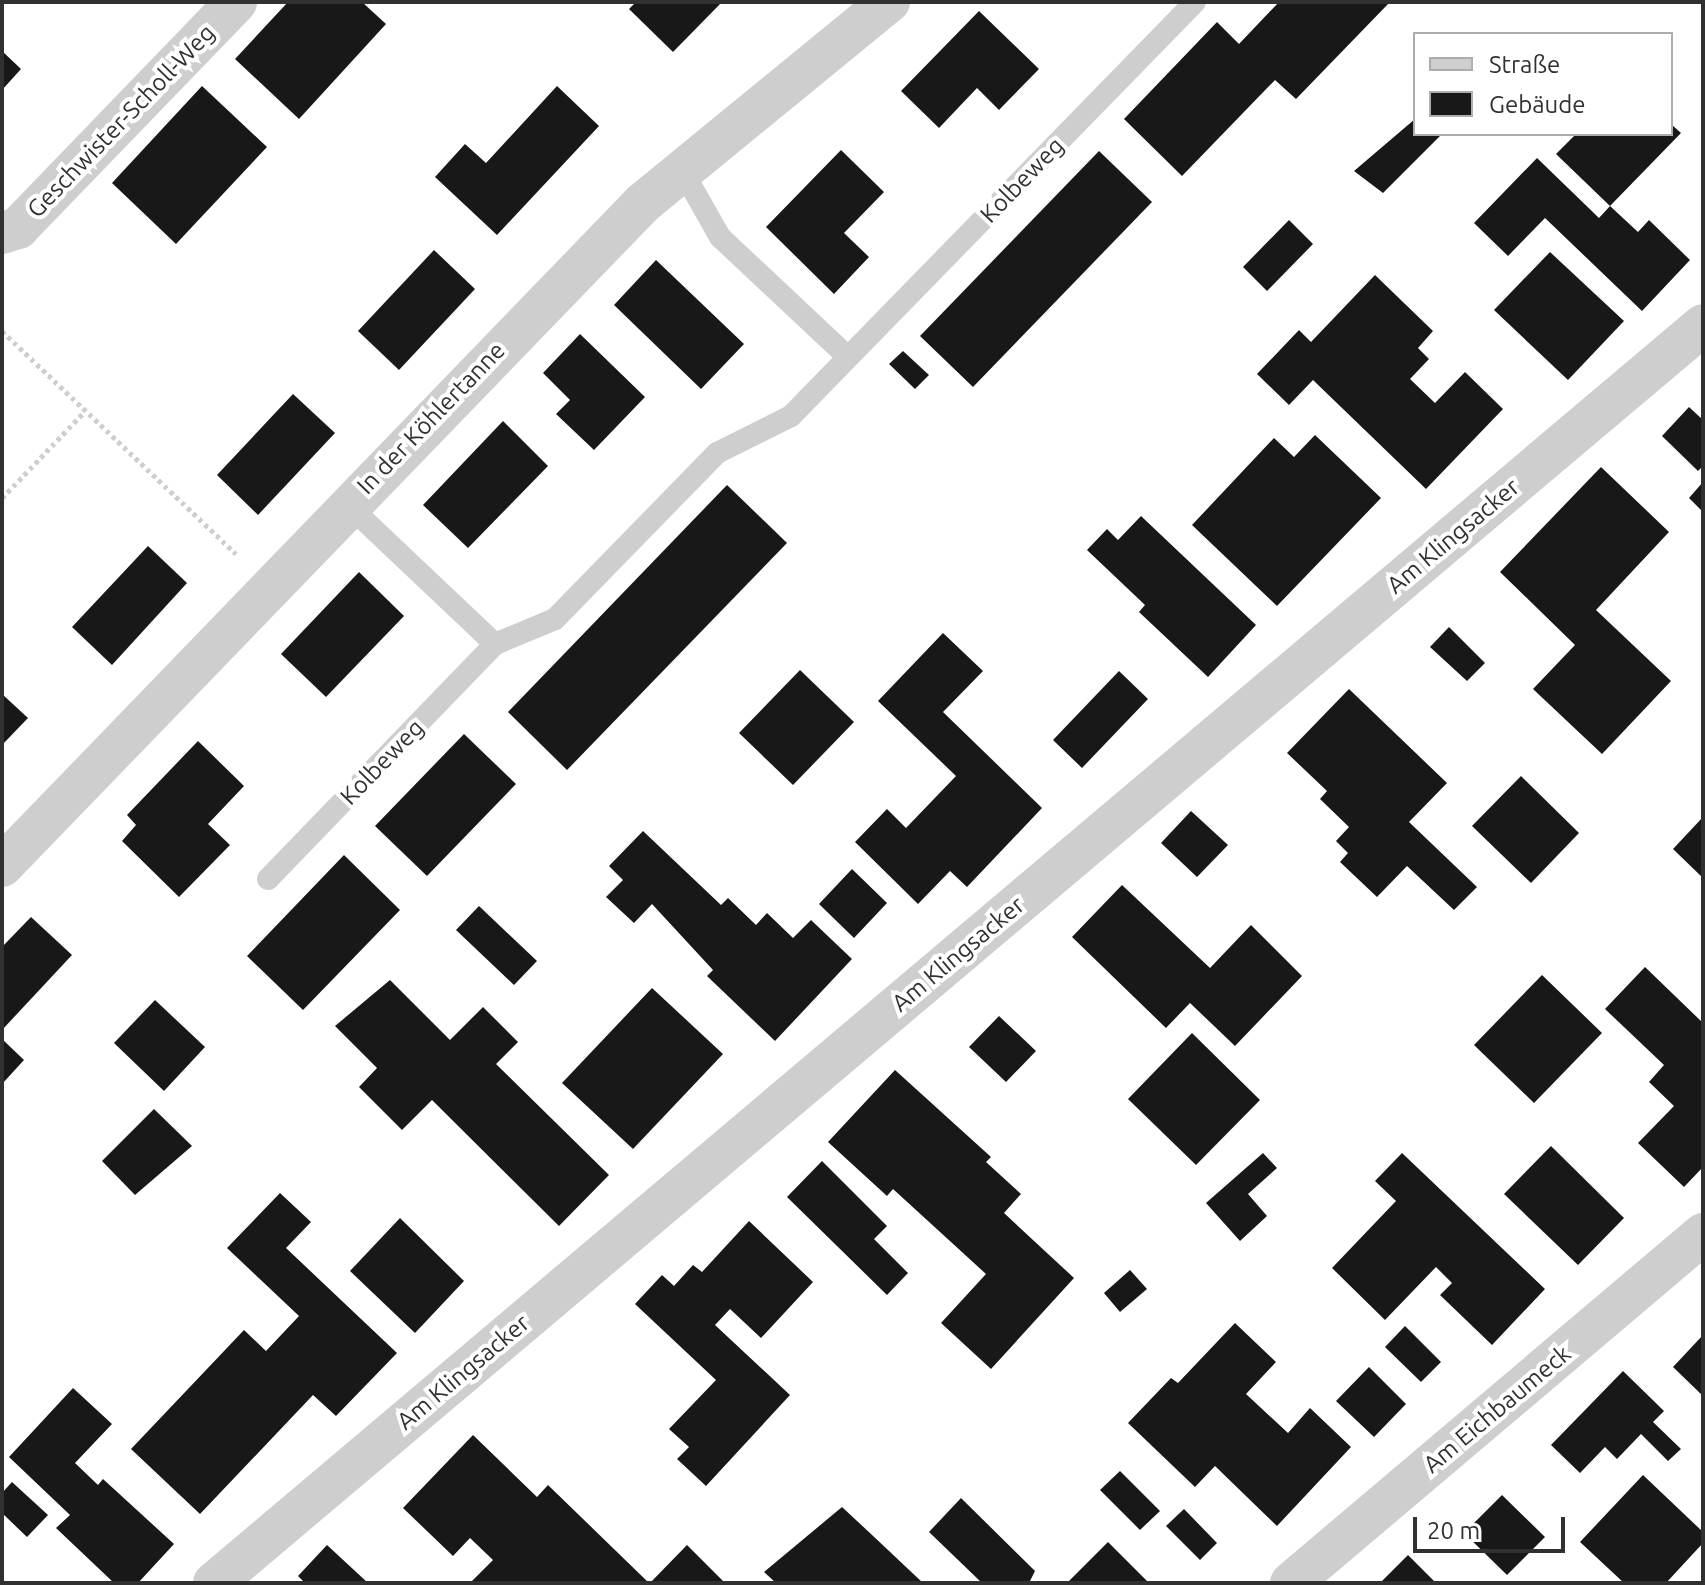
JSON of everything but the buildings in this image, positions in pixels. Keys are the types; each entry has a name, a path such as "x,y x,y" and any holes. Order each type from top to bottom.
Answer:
{"street":[{"name":"Geschwister-Scholl-Weg","path":"2,233 18,228 236,2"},
{"name":"In der Köhlertanne","path":"2,866 347,504 643,203 889,2"},
{"name":"Am Klingsacker","path":"214,1583 1703,325"},
{"name":"Am Eichbaumeck","path":"1291,1583 1703,1234"}],"lane":[{"name":"Kolbeweg","path":"268,879 495,644 555,619 717,453 791,416 1195,2"},
{"path":"682,170 720,237 848,357"},
{"path":"347,504 495,644"}],"path":[{"path":"2,331 269,585"},
{"path":"2,498 85,411"}]}
